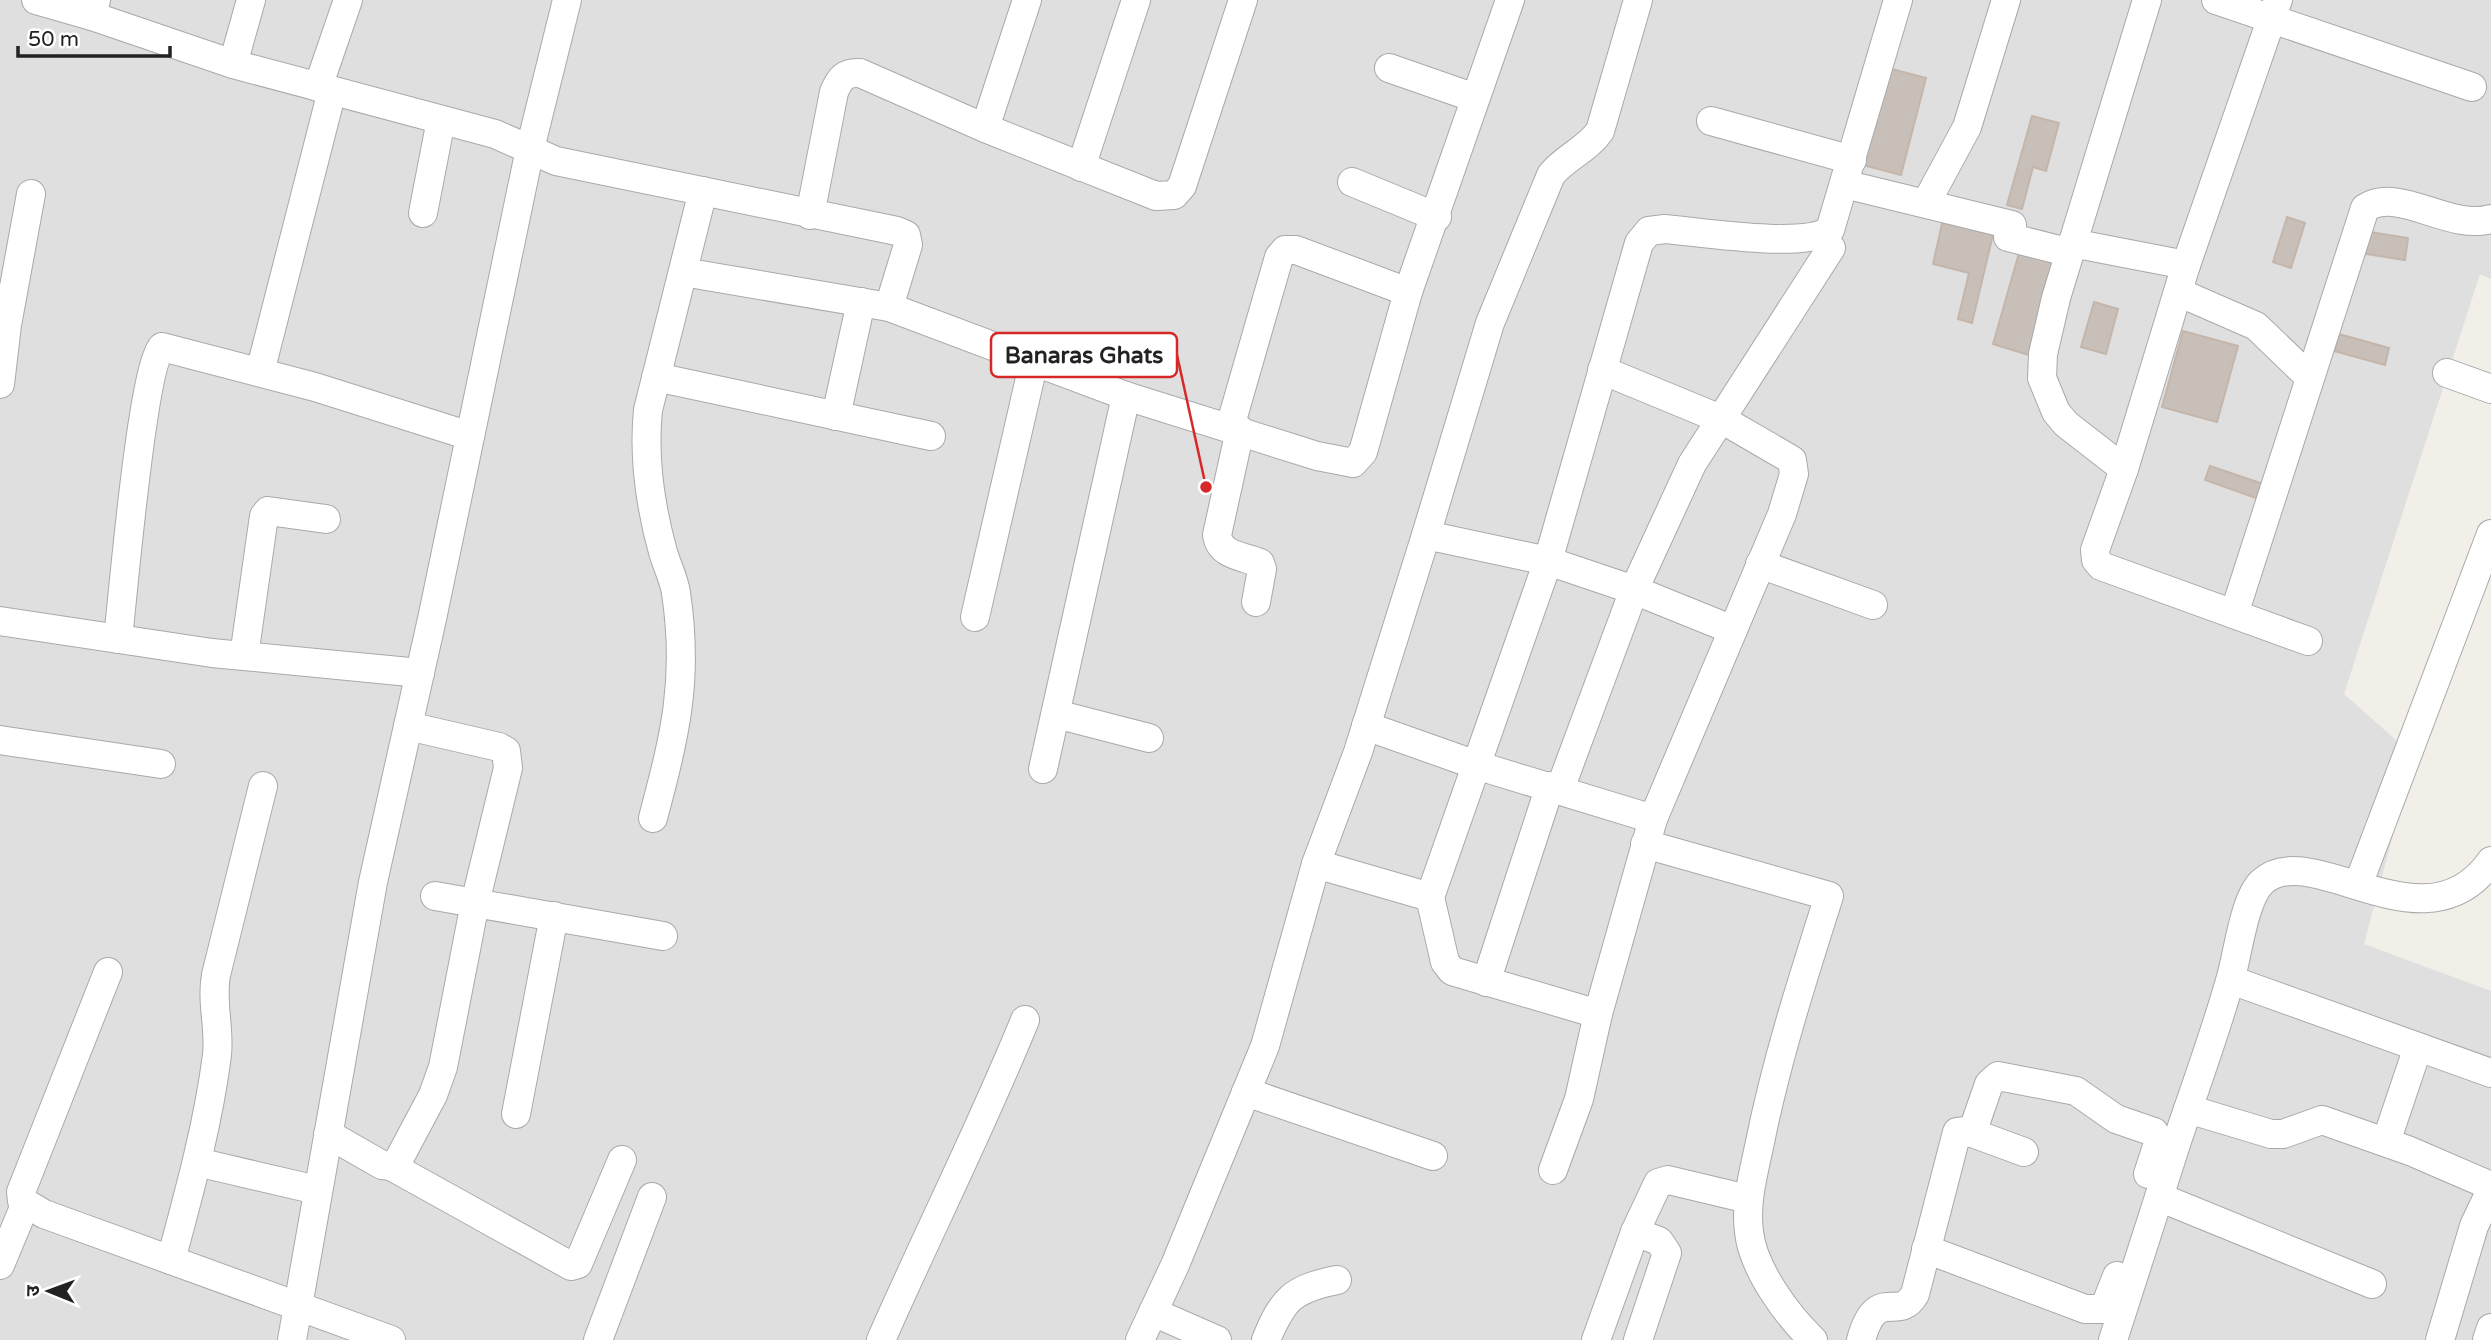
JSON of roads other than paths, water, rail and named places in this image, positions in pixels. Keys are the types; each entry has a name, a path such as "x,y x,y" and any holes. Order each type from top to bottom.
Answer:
{"street":[{"path":"36,0 94,8 233,64 495,134 556,162 810,215 898,230 906,235 908,245 889,307"},
{"path":"233,64 251,0"},
{"path":"260,372 348,0"},
{"path":"292,1340 373,882 420,673 530,149 566,0"},
{"path":"985,128 1027,0"},
{"path":"1081,167 1136,0"},
{"path":"810,215 834,92 839,79 849,72 860,73 985,128 1156,196 1174,195 1182,187 1243,0"},
{"path":"683,272 889,307 1126,396 1344,463 1359,460 1408,292 1437,217 1510,0"},
{"path":"1140,1340 1265,1046 1317,864 1366,726 1490,323 1551,174 1558,166 1592,143 1600,131 1638,0"},
{"path":"1598,1014 1452,971 1444,961 1430,897 1479,766 1548,561 1639,243 1649,231 1665,229 1780,239 1821,237 1830,230 1898,0"},
{"path":"1926,202 1967,127 2006,0"},
{"path":"2124,469 2066,424 2048,398 2042,378 2045,343 2072,243 2147,0"},
{"path":"2216,0 2275,9 2472,87"},
{"path":"2275,9 2186,265 2124,469 2095,550 2096,560 2101,566 2308,641"},
{"path":"1389,68 1475,98"},
{"path":"423,213 441,120"},
{"path":"1711,121 2067,253 2072,243"},
{"path":"1352,182 1437,217"},
{"path":"653,818 677,729 681,690 681,636 675,589 663,552 646,470 646,435 656,377 703,191"},
{"path":"0,384 7,325 31,194"},
{"path":"2234,614 2365,208 2375,201 2389,201 2467,223 2491,219"},
{"path":"2072,243 2186,265"},
{"path":"1486,982 1555,787 1634,590 1692,464 1723,420 1831,248"},
{"path":"1256,602 1262,569 1260,563 1225,551 1218,545 1217,535 1235,428 1279,257 1285,250 1296,250 1408,292"},
{"path":"2178,292 2256,326 2276,341 2309,377"},
{"path":"836,416 860,302"},
{"path":"118,639 147,394 156,354 162,347 260,372 470,436"},
{"path":"975,617 1034,361"},
{"path":"1553,1170 1579,1099 1598,1014 1649,831 1791,488 1794,474 1792,460 1723,420 1602,370"},
{"path":"2447,373 2491,389"},
{"path":"656,377 931,436"},
{"path":"1043,769 1126,396"},
{"path":"244,656 264,516 268,511 326,519"},
{"path":"2358,885 2491,534"},
{"path":"1426,535 1548,561 1634,590 1733,630"},
{"path":"1760,564 1873,605"},
{"path":"0,621 244,656 420,673"},
{"path":"1056,714 1149,738"},
{"path":"391,1166 399,1159 433,1095 443,1067 475,903 508,768 506,751 408,726"},
{"path":"1366,726 1479,766 1555,787 1649,831 1829,896 1775,1067 1748,1199 1749,1234 1763,1270 1783,1307 1813,1340"},
{"path":"0,740 161,764"},
{"path":"172,1261 197,1162 218,1047 213,989 263,786"},
{"path":"1926,1250 2085,1309 2104,1309 2159,1197 2231,979 2251,899 2260,884 2274,873 2302,873 2422,900 2449,895 2467,887 2491,861"},
{"path":"1317,864 1430,897"},
{"path":"435,896 663,936"},
{"path":"516,1114 554,916"},
{"path":"0,1265 25,1205 21,1192 108,972"},
{"path":"2231,979 2491,1073"},
{"path":"881,1340 927,1234 997,1089 1025,1020"},
{"path":"2386,1142 2418,1048"},
{"path":"1972,1133 1989,1084 1998,1076 2076,1091 2116,1119 2154,1132 2158,1143 2113,1340"},
{"path":"1246,1092 1433,1156"},
{"path":"2188,1109 2271,1134 2283,1134 2322,1120 2386,1142 2491,1188 2474,1227 2440,1340"},
{"path":"1861,1340 1872,1312 1879,1308 1909,1303 1926,1250 1955,1136 1961,1130 2024,1152"},
{"path":"328,1135 382,1165 391,1166 571,1266 578,1264 622,1160"},
{"path":"197,1162 317,1190"},
{"path":"1596,1340 1635,1232 1658,1182 1668,1180 1748,1199"},
{"path":"598,1340 652,1197"},
{"path":"2159,1197 2372,1284"},
{"path":"25,1205 391,1340"},
{"path":"1635,1232 1659,1241 1667,1253 1638,1340"},
{"path":"1266,1340 1279,1307 1291,1296 1310,1285 1336,1280"},
{"path":"1153,1312 1217,1340"},
{"path":"2487,1340 2491,1328"}],"place":[{"name":"Banaras Ghats","path":"1206,487"}]}
